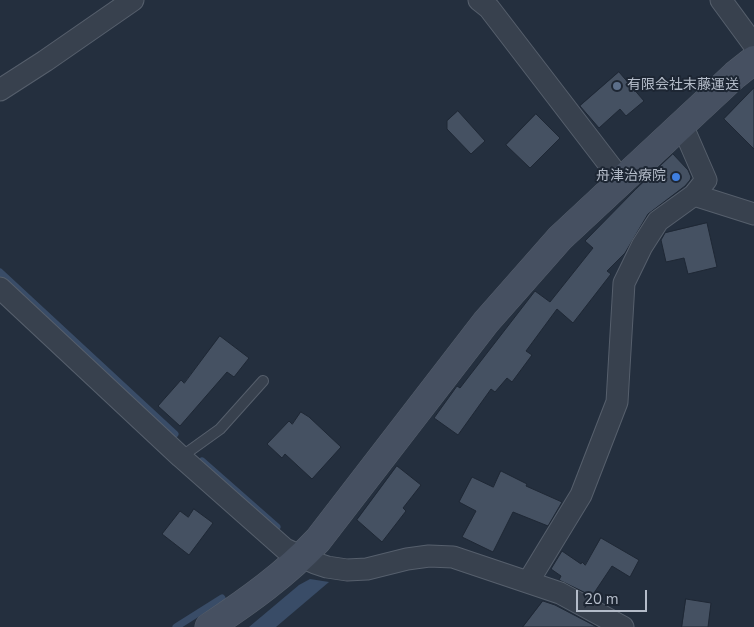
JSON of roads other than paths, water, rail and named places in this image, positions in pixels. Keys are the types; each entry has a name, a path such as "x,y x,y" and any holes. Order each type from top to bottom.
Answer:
{"street":[{"path":"0,90 133,0"},
{"path":"479,0 489,8 621,180"},
{"path":"721,0 754,46"},
{"path":"209,627 277,578 302,557 318,540 486,322 560,238 754,60"},
{"path":"528,582 581,495 617,402 624,283 642,246 658,221 694,195 706,180 686,134 680,126"},
{"path":"694,195 754,214"},
{"path":"0,288 181,457 285,549 327,567 347,570 367,569 407,559 429,556 453,557 560,593 623,627"}],"lane":[{"path":"181,457 220,428 263,381"}],"water":[{"path":"310,579 329,582 276,627 249,627 299,585"}],"waterway":[{"path":"0,272 175,434"},
{"path":"202,461 277,527"},
{"path":"176,627 222,598"}],"place":[{"name":"有限会社末藤運送","path":"617,86"},
{"name":"舟津治療院","path":"676,177"}]}
